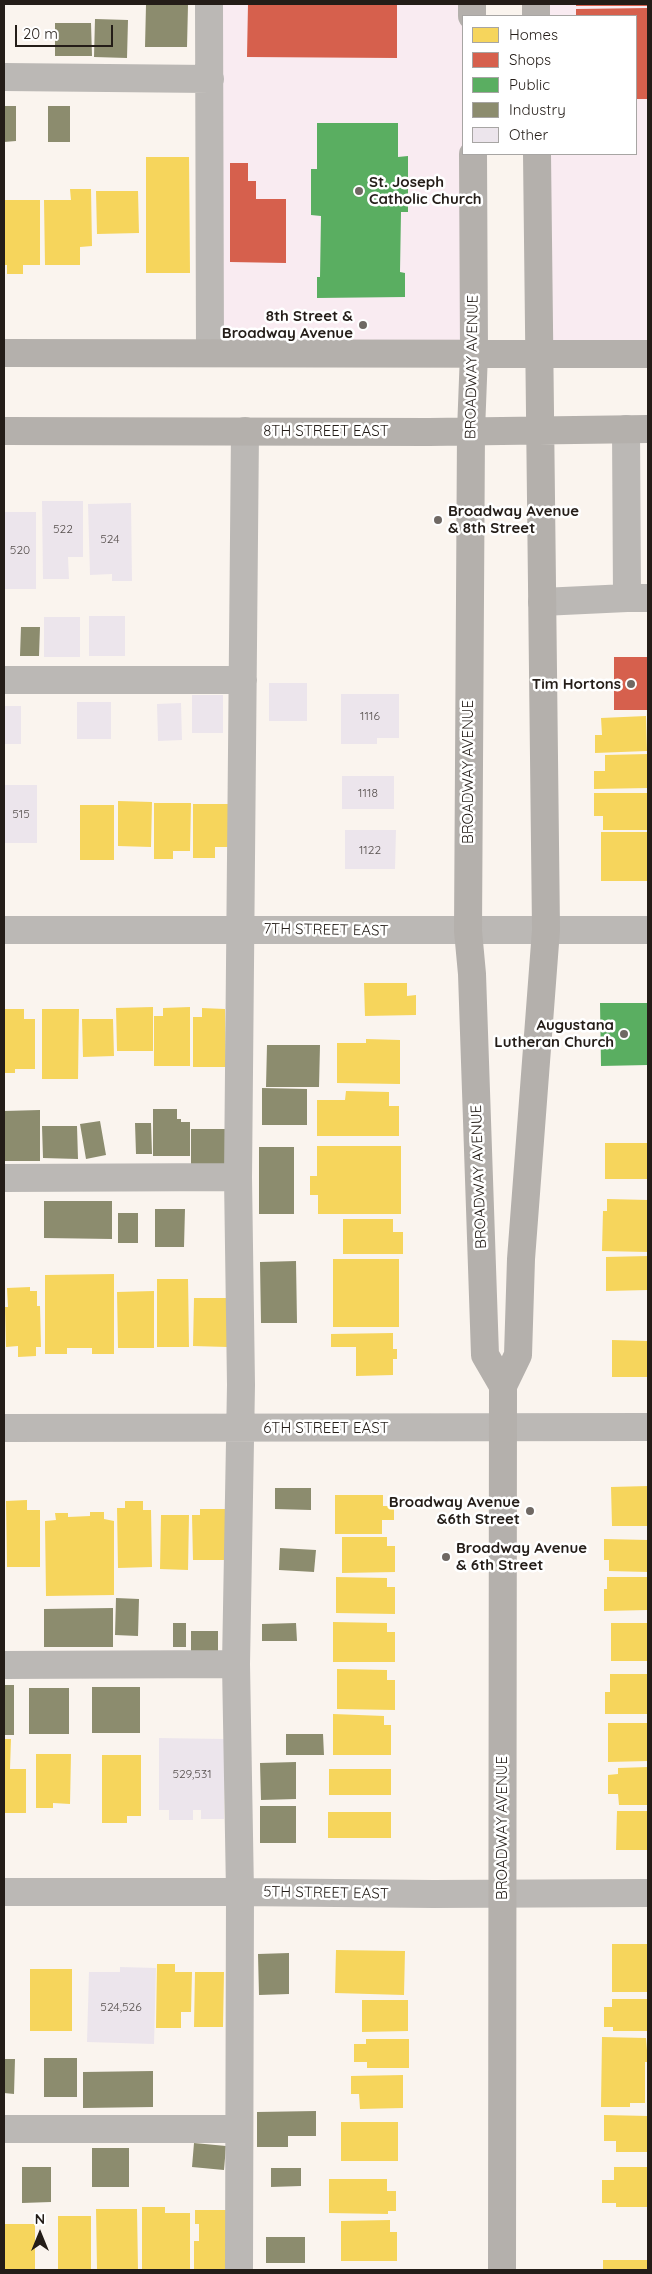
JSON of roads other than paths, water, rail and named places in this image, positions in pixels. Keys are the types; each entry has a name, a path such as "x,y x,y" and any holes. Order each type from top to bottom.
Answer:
{"main road":[{"name":"BROADWAY AVENUE","path":"473,155 474,353 471,431 468,931 472,974 485,1355 503,1386"},
{"name":"BROADWAY AVENUE","path":"502,2270 503,1386 518,1355 522,1250 546,930 537,155"},
{"path":"4,353 648,354"},
{"name":"8TH STREET EAST","path":"4,431 637,429"}],"street":[{"path":"209,4 210,353"},
{"path":"4,77 210,78"},
{"path":"542,602 638,598 637,429"},
{"path":"239,2270 240,1892 236,1664 241,1428 238,1177 246,431"},
{"path":"4,680 244,680"},
{"name":"7TH STREET EAST","path":"4,930 648,930"},
{"path":"4,1178 238,1177"},
{"name":"6TH STREET EAST","path":"4,1428 648,1428"},
{"path":"4,1665 236,1664"},
{"name":"5TH STREET EAST","path":"4,1892 648,1893"},
{"path":"4,2129 238,2129"}],"place":[{"name":"St. Joseph Catholic Church","path":"359,191"},
{"name":"8th Street & Broadway Avenue","path":"363,325"},
{"name":"Broadway Avenue & 8th Street","path":"438,520"},
{"name":"Tim Hortons","path":"631,684"},
{"name":"Augustana Lutheran Church","path":"624,1034"},
{"name":"Broadway Avenue &6th Street","path":"530,1511"},
{"name":"Broadway Avenue & 6th Street","path":"446,1557"}]}
